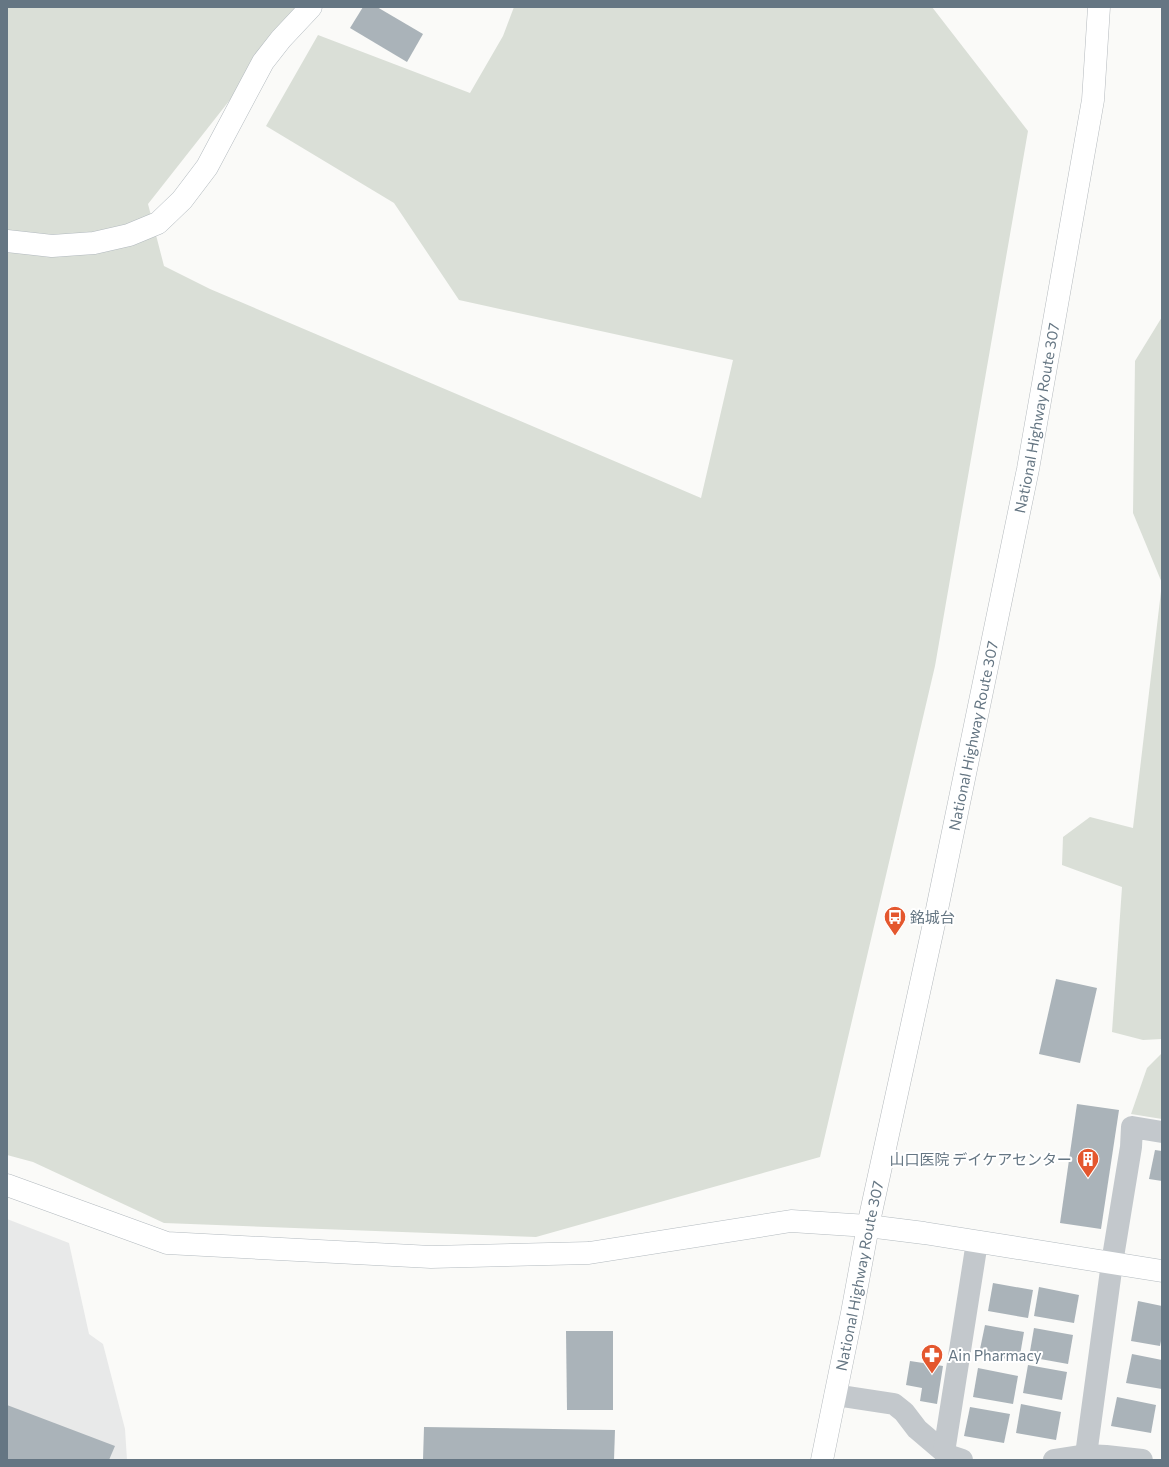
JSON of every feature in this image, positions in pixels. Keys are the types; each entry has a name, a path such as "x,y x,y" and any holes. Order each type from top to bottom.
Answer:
{"main road":[{"path":"7,241 52,246 94,243 129,235 158,223 182,200 207,167 264,62 280,39 311,7"},
{"name":"National Highway Route 307","path":"822,1460 868,1226 935,919 1028,469 1093,100 1099,7"},
{"path":"7,1185 167,1243 432,1257 589,1253 791,1221 868,1226 924,1233 1162,1271"}],"street":[{"path":"1086,1455 1112,1263 1131,1147 1132,1127 1162,1132"},
{"path":"835,1394 894,1404 904,1412 916,1429 953,1456 977,1242"},
{"path":"1054,1460 1086,1455 1142,1460"}],"shaded area":[{"path":"7,7 303,7 148,204 164,266 210,289 701,498 733,360 459,300 394,203 266,126 318,35 470,93 503,36 514,7 932,7 1028,131 935,666 820,1157 536,1237 164,1223 33,1162 7,1155"},
{"path":"1162,317 1162,583 1133,513 1135,361"},
{"path":"1162,583 1162,1039 1143,1040 1112,1032 1122,887 1062,865 1063,837 1090,817 1133,828"},
{"path":"1162,1053 1162,1119 1131,1114 1147,1068"},
{"path":"7,1219 69,1243 89,1334 103,1344 125,1429 127,1460 7,1460"}],"building":[{"path":"363,7 377,7 423,34 407,62 350,28"},
{"path":"1056,979 1097,988 1080,1063 1039,1054"},
{"name":"山口医院 デイケアセンター","path":"1077,1104 1119,1110 1101,1229 1060,1223"},
{"path":"1155,1150 1162,1151 1162,1181 1149,1179"},
{"path":"993,1283 1033,1290 1028,1318 988,1311"},
{"path":"1039,1287 1079,1295 1074,1323 1034,1316"},
{"path":"1138,1301 1162,1306 1162,1336 1160,1346 1131,1341"},
{"path":"985,1325 1024,1332 1019,1361 979,1354"},
{"path":"1034,1328 1073,1335 1068,1364 1029,1357"},
{"path":"566,1331 613,1331 613,1410 567,1410"},
{"path":"1132,1354 1162,1360 1162,1389 1126,1383"},
{"path":"910,1361 943,1366 937,1404 920,1401 922,1388 906,1385"},
{"path":"1028,1365 1067,1372 1062,1400 1023,1393"},
{"path":"978,1368 1018,1376 1013,1404 973,1397"},
{"path":"1117,1397 1156,1405 1151,1433 1111,1426"},
{"path":"1021,1404 1061,1412 1056,1440 1016,1433"},
{"path":"7,1405 115,1446 109,1460 7,1460"},
{"path":"970,1407 1010,1414 1004,1443 964,1436"},
{"path":"424,1427 615,1430 614,1460 423,1460"}],"place":[{"name":"銘城台","path":"895,936"},
{"name":"山口医院 デイケアセンター","path":"1088,1178"},
{"name":"Ain Pharmacy","path":"932,1374"}]}
